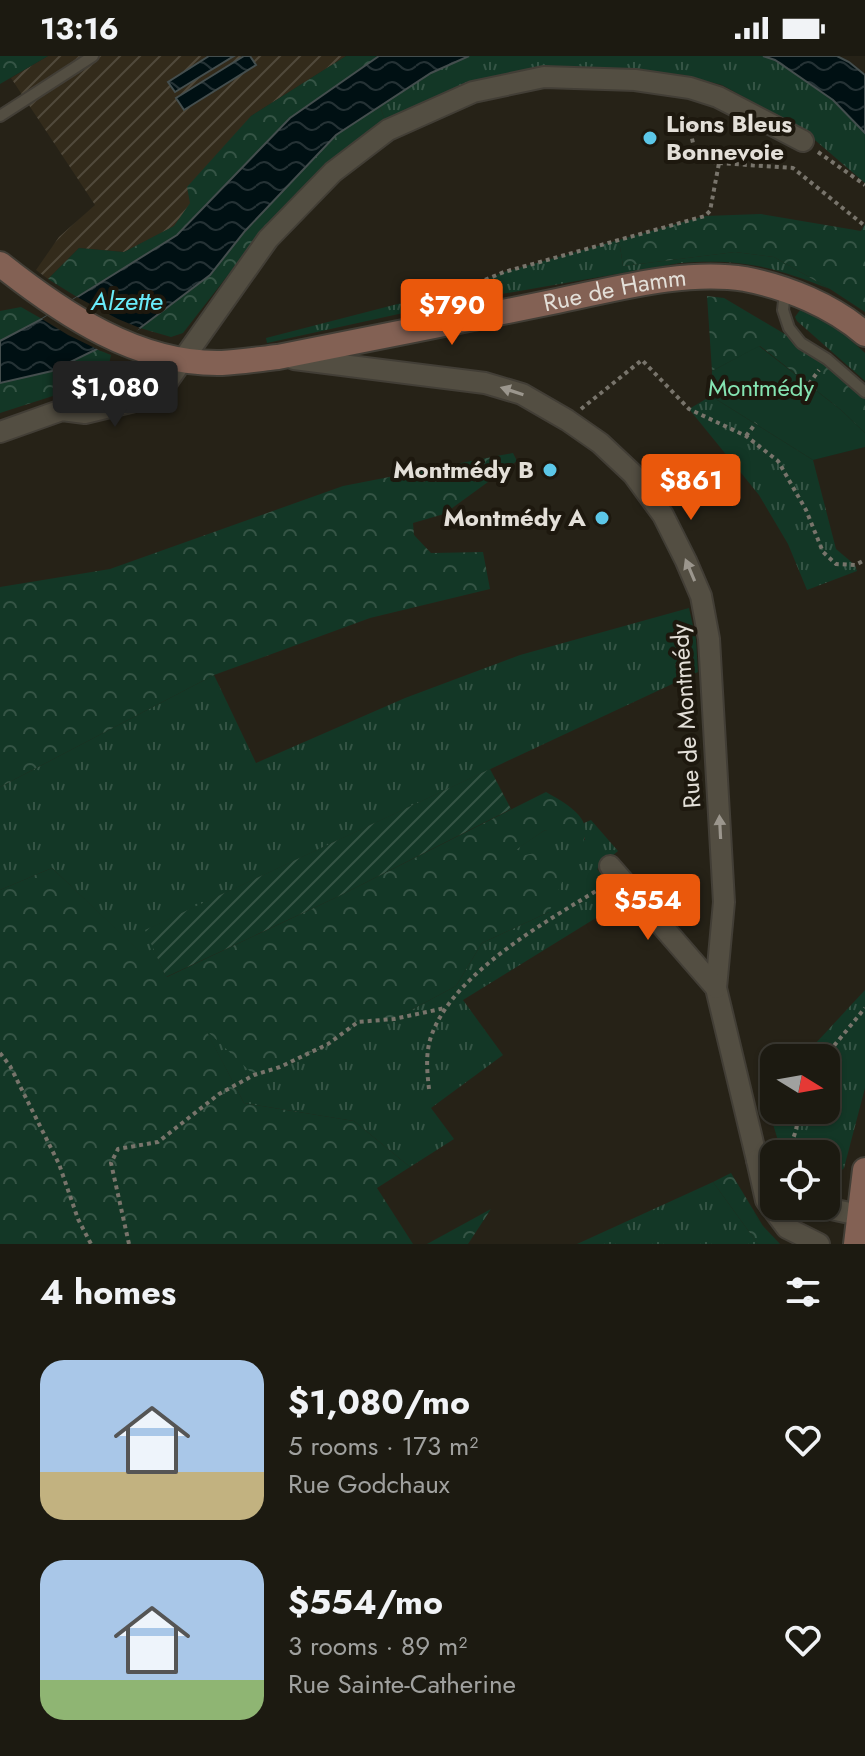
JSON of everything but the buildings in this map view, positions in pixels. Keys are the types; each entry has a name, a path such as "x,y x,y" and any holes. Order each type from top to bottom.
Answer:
{"main road":[{"name":"Rue de Hamm","path":"0,264 82,322 132,345 182,360 221,363 278,357 645,284 713,277 744,279 785,290 818,304 865,334"},
{"path":"856,1244 865,1170"}],"street":[{"path":"0,432 62,410 85,413 160,392 268,239 333,172 388,130 473,92 544,77 635,80 690,88 718,97 803,141"},
{"name":"Rue de Montmédy","path":"278,357 485,383 522,394 600,443 633,474 663,515 701,596 709,639 724,902 716,988 766,1200 787,1228 819,1244"},
{"path":"615,871 716,988"},
{"name":"Rue de Montmédy","path":"757,1160 760,1163"},
{"path":"840,1211 859,1215"}],"lane":[{"path":"0,116 93,56"},
{"path":"785,290 783,310 795,336 865,392"}],"path":[{"path":"685,119 698,121 698,126 693,125 691,134 691,158 793,168 865,226"},
{"path":"803,141 865,185"},
{"path":"443,324 441,314 444,304 489,278 705,216 710,211 719,163"},
{"path":"567,420 642,360 689,409 746,436 778,461 806,510 823,552 836,564 855,565 865,560"},
{"path":"746,436 756,423"},
{"path":"429,1089 426,1065 432,1035 445,1008 478,970 615,871"},
{"path":"129,1244 111,1163 118,1149 158,1142 219,1094 254,1075 280,1067 328,1044 358,1022 394,1019 445,1008"},
{"path":"835,1044 865,1008"},
{"path":"0,1053 10,1066 59,1164 78,1219 91,1244"}],"shaded area":[{"path":"48,56 346,56 251,116 175,226 124,252 79,248 48,279 36,270 59,237 95,205 11,78"}],"green space":[{"path":"0,56 48,56 0,84"},
{"path":"346,56 379,56 290,118 177,235 77,297 48,279 79,248 124,252 174,226 190,203 187,187 251,116"},
{"path":"469,56 763,56 775,60 833,100 865,133 865,183 802,129 722,85 684,75 637,69 544,69 385,121 380,106 431,73"},
{"path":"380,106 385,121 259,235 183,333 171,337 140,328 210,275 245,231 336,135"},
{"path":"761,214 861,231 865,224 865,312 774,257 735,252 623,266 619,240 705,216"},
{"path":"619,240 623,266 735,252 774,257 830,289 792,275 740,263 680,263 444,304 267,343 266,338 475,284 504,272"},
{"path":"707,296 724,298 827,359 865,392 865,433 760,346 712,371"},
{"path":"21,307 42,319 0,341 0,311"},
{"path":"800,310 841,331 865,353 865,381 797,321 795,317"},
{"name":"Montmédy","path":"759,346 841,410 865,433 865,447 813,460 711,396 712,371"},
{"path":"96,349 111,355 105,382 0,413 0,383 52,371"},
{"path":"711,396 813,460 836,549 855,565 857,571 807,590 788,544 759,495 689,409"},
{"path":"513,453 517,461 444,514 413,523 414,535 431,553 483,552 490,589 370,618 214,675 0,787 0,587 110,569 343,486"},
{"path":"689,608 696,639 698,672 146,930 166,977 52,868 0,890 0,787 214,675 256,763 405,698 520,655"},
{"path":"490,769 511,809 337,897 166,977 145,930"},
{"path":"546,792 577,814 583,821 585,837 580,847 545,830 501,860 545,851 565,875 549,912 482,943 456,986 394,1019 358,1022 328,1044 280,1067 254,1075 206,1030 244,1103 354,1121 410,1167 377,1188 413,1244 0,1244 0,890 52,868 167,977 337,897"},
{"path":"591,820 618,851 597,869 625,900 463,1000 503,1055 431,1108 454,1139 410,1167 354,1121 244,1103 204,1027 280,1067 328,1044 358,1022 394,1019 456,986 482,943 549,912 498,861 545,830 585,840 584,823"},
{"path":"865,990 865,1088 844,1168 840,1172 840,1140 778,1140 773,1124 840,1124 840,1044 815,1044"},
{"path":"731,1173 763,1226 780,1244 758,1244 713,1182"},
{"path":"713,1182 758,1244 577,1244"},
{"path":"491,1209 468,1244 427,1244"}],"water":[{"path":"209,56 234,56 175,92 168,82"},
{"path":"244,56 250,56 256,65 184,110 176,98"},
{"name":"Alzette","path":"379,56 469,56 431,73 336,135 245,231 210,275 140,328 52,371 0,383 0,341 42,319 177,235 290,118"},
{"path":"763,56 837,56 849,62 865,75 865,133 833,100 775,60"}],"pier":[{"path":"77,297 140,328 130,337 101,351 42,319"}],"place":[{"name":"Lions Bleus Bonnevoie","path":"650,138"},
{"name":"Montmédy B","path":"550,470"},
{"name":"Montmédy A","path":"602,518"}]}
